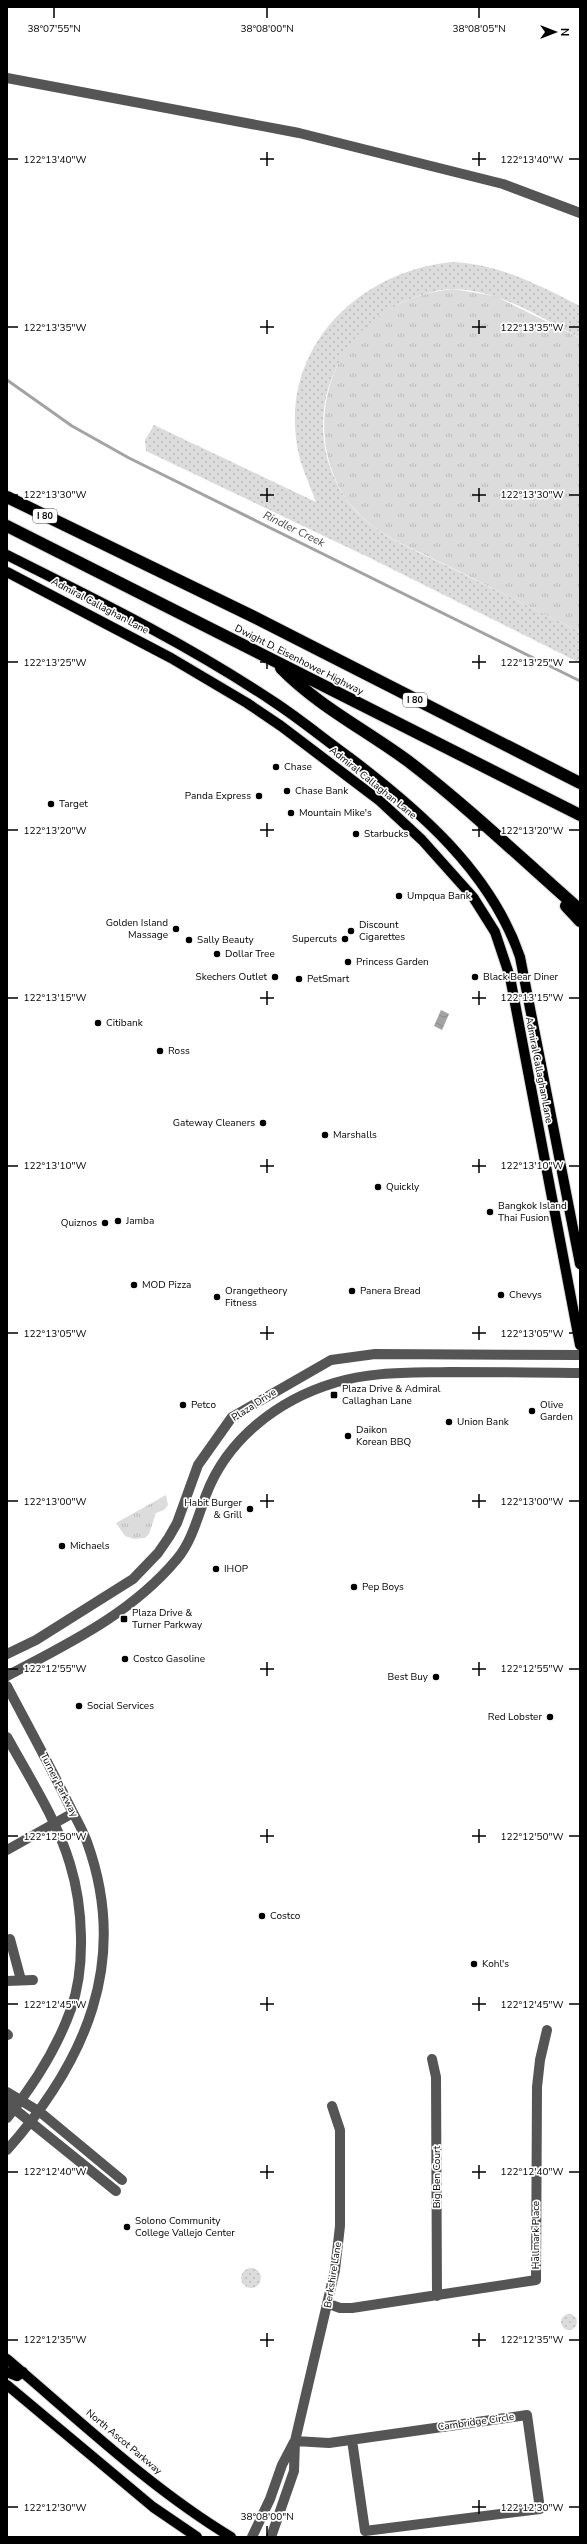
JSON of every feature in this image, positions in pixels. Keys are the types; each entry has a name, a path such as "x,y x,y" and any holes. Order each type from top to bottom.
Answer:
{"highway":[{"name":"Dwight D. Eisenhower Highway","path":"7,497 252,616 580,783"},
{"name":"Dwight D. Eisenhower Highway","path":"7,526 580,815"},
{"path":"274,660 300,687 371,735 425,775 580,910"},
{"path":"520,858 580,921"}],"main road":[{"name":"Admiral Callaghan Lane","path":"7,555 185,647 273,701 404,801 476,875 502,912 520,957 580,1264"},
{"name":"Admiral Callaghan Lane","path":"7,572 182,664 265,714 394,812 452,872 473,897 494,932 510,977 580,1345"},
{"name":"North Ascot Parkway","path":"7,2359 140,2471 201,2519 231,2537"},
{"path":"7,2372 17,2376 23,2372"},
{"path":"7,2385 153,2508 197,2537"}],"street":[{"path":"7,78 299,133 503,184 580,213"},
{"name":"Plaza Drive","path":"7,1654 43,1636 133,1579 158,1553 169,1537 177,1523 198,1464 232,1417 331,1360 375,1354 580,1355"},
{"name":"Plaza Drive","path":"7,1676 84,1636 125,1609 163,1574 179,1557 198,1520 216,1474 238,1440 257,1424 292,1400 333,1383 370,1374 580,1373"},
{"name":"Turner Parkway","path":"7,1686 87,1842 101,1903 103,1941 101,1975 91,2016 74,2055 40,2112 7,2150"},
{"path":"7,1737 53,1824 70,1864 76,1889 80,1926 77,1985 72,2008 56,2041 14,2104 7,2118"},
{"path":"7,1850 73,1813"},
{"path":"10,1939 21,1980"},
{"path":"7,1981 33,1980"},
{"name":"Hallmark Place","path":"329,2304 340,2308 352,2308 536,2280 537,2087 540,2060 547,2030"},
{"name":"Big Ben Court","path":"432,2059 436,2077 437,2296"},
{"path":"7,2092 14,2104 31,2123 116,2191"},
{"path":"14,2104 40,2112 122,2180"},
{"name":"Berkshire Lane","path":"271,2537 294,2471 295,2441 329,2304 340,2226 340,2130 332,2106"},
{"name":"Cambridge Circle","path":"295,2441 329,2443 527,2415 540,2509 365,2531 352,2440"},
{"name":"Berkshire Lane","path":"252,2537 267,2506 282,2465 295,2441"},
{"path":"267,2506 278,2505 281,2511"}],"green space":[{"path":"452,262 503,271 534,283 580,306 580,338 520,306 488,294 448,289 410,299 381,315 357,336 340,361 328,390 323,420 326,451 336,481 354,509 364,519 398,542 580,632 580,663 370,558 146,451 145,440 154,425 316,502 302,467 298,452 295,409 302,376 315,346 334,320 358,298 387,280 418,268"},
{"path":"453,289 495,296 580,338 580,632 379,531 361,516 347,500 329,463 325,443 324,422 326,402 331,381 348,346 372,321 386,311 418,296"},
{"path":"166,1495 168,1505 164,1510 156,1513 149,1534 145,1538 134,1539 125,1536 116,1523"},
{"path":"251,2268 258,2271 261,2278 258,2285 251,2288 244,2285 241,2278 244,2271"},
{"path":"569,2314 575,2316 577,2322 575,2328 569,2330 563,2328 561,2322 563,2316"}],"water":[{"path":"441,1010 449,1014 442,1030 434,1026"}],"waterway":[{"name":"Rindler Creek","path":"7,380 72,426 129,458 580,681"}],"place":[{"name":"Chase","path":"276,767"},
{"name":"Chase Bank","path":"287,791"},
{"name":"Panda Express","path":"259,796"},
{"name":"Target","path":"51,804"},
{"name":"Mountain Mike's","path":"291,813"},
{"name":"Starbucks","path":"356,834"},
{"name":"Umpqua Bank","path":"399,896"},
{"name":"Golden Island Massage","path":"176,929"},
{"name":"Discount Cigarettes","path":"351,931"},
{"name":"Supercuts","path":"345,939"},
{"name":"Sally Beauty","path":"189,940"},
{"name":"Dollar Tree","path":"217,954"},
{"name":"Princess Garden","path":"348,962"},
{"name":"Skechers Outlet","path":"275,977"},
{"name":"Black Bear Diner","path":"475,977"},
{"name":"PetSmart","path":"299,979"},
{"name":"Citibank","path":"98,1023"},
{"name":"Ross","path":"160,1051"},
{"name":"Gateway Cleaners","path":"263,1123"},
{"name":"Marshalls","path":"325,1135"},
{"name":"Quickly","path":"378,1187"},
{"name":"Bangkok Island Thai Fusion","path":"490,1212"},
{"name":"Jamba","path":"118,1221"},
{"name":"Quiznos","path":"105,1223"},
{"name":"MOD Pizza","path":"134,1285"},
{"name":"Panera Bread","path":"352,1291"},
{"name":"Chevys","path":"501,1295"},
{"name":"Orangetheory Fitness","path":"217,1297"},
{"name":"Plaza Drive & Admiral Callaghan Lane","path":"334,1395"},
{"name":"Petco","path":"183,1405"},
{"name":"Olive Garden","path":"532,1411"},
{"name":"Union Bank","path":"449,1422"},
{"name":"Daikon Korean BBQ","path":"348,1436"},
{"name":"Habit Burger & Grill","path":"250,1509"},
{"name":"Michaels","path":"62,1546"},
{"name":"IHOP","path":"216,1569"},
{"name":"Pep Boys","path":"354,1587"},
{"name":"Plaza Drive & Turner Parkway","path":"124,1619"},
{"name":"Costco Gasoline","path":"125,1659"},
{"name":"Best Buy","path":"436,1677"},
{"name":"Social Services","path":"79,1706"},
{"name":"Red Lobster","path":"550,1717"},
{"name":"Costco","path":"262,1916"},
{"name":"Kohl's","path":"474,1964"},
{"name":"Solono Community College Vallejo Center","path":"127,2227"}]}
